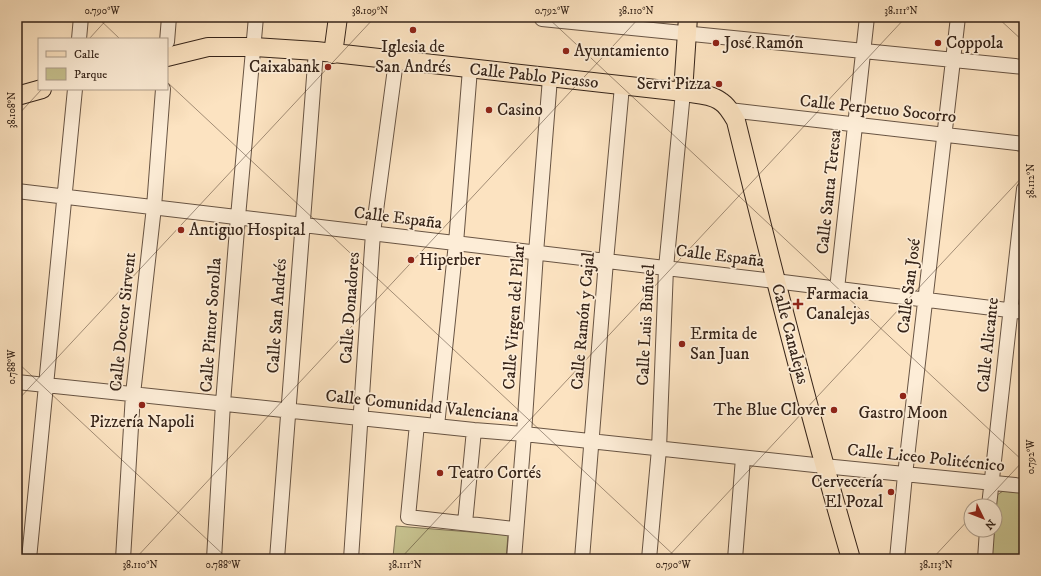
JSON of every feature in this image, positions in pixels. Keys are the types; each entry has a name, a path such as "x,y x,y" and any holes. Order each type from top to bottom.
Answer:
{"main road":[{"path":"325,53 338,17"},
{"path":"683,92 687,25"},
{"name":"Calle Pablo Picasso","path":"168,57 208,47 254,47 325,53 683,92 710,97 720,101 729,110"},
{"path":"17,96 38,90"},
{"name":"Calle Canalejas","path":"729,110 736,121 775,281 824,466 851,559"}],"street":[{"path":"79,38 81,17"},
{"path":"167,38 169,17"},
{"name":"Calle Pintor Sorolla","path":"214,559 223,403 256,17"},
{"name":"Calle Santa Teresa","path":"837,289 867,17"},
{"name":"Calle San José","path":"897,559 958,17"},
{"path":"542,19 687,25 863,51 1024,67"},
{"name":"Calle San Andrés","path":"277,559 303,225 325,53"},
{"name":"Calle Donadores","path":"351,559 373,233 396,61"},
{"path":"437,426 456,243 470,69"},
{"name":"Calle Virgen del Pilar","path":"514,559 515,529 524,434 536,252 550,78"},
{"name":"Calle Ramón y Cajal","path":"582,559 622,86"},
{"path":"29,559 75,90"},
{"name":"Calle Doctor Sirvent","path":"123,559 133,394 154,207 163,90"},
{"name":"Calle Luis Buñuel","path":"649,559 659,449 666,268 683,92"},
{"name":"Calle Perpetuo Socorro","path":"729,110 1024,144"},
{"name":"Calle Alicante","path":"990,498 1017,311 1024,189"},
{"name":"Calle España","path":"17,191 536,252 1017,311"},
{"name":"Calle Comunidad Valenciana","path":"17,382 824,466"},
{"path":"417,424 408,517 515,529"},
{"path":"465,523 474,430"},
{"path":"735,559 743,458"},
{"name":"Calle Liceo Politécnico","path":"824,466 1024,486"},
{"path":"985,559 986,538"}],"green space":[{"path":"1003,491 1024,493 1024,559 990,559 992,538 1003,538 1003,498 997,498 997,495"},
{"path":"396,526 508,535 506,559 362,559 362,554 393,557"}],"place":[{"name":"Iglesia de San Andrés","path":"413,30"},
{"name":"José Ramón","path":"716,43"},
{"name":"Coppola","path":"938,43"},
{"name":"Ayuntamiento","path":"566,51"},
{"name":"Caixabank","path":"328,67"},
{"name":"Servi Pizza","path":"719,84"},
{"name":"Casino","path":"489,110"},
{"name":"Antiguo Hospital","path":"181,230"},
{"name":"Hiperber","path":"411,260"},
{"name":"Farmacia Canalejas","path":"798,304"},
{"name":"Ermita de San Juan","path":"682,344"},
{"name":"Gastro Moon","path":"903,396"},
{"name":"Pizzería Napoli","path":"142,405"},
{"name":"The Blue Clover","path":"834,410"},
{"name":"Teatro Cortés","path":"440,473"},
{"name":"Cervecería El Pozal","path":"891,492"}]}
